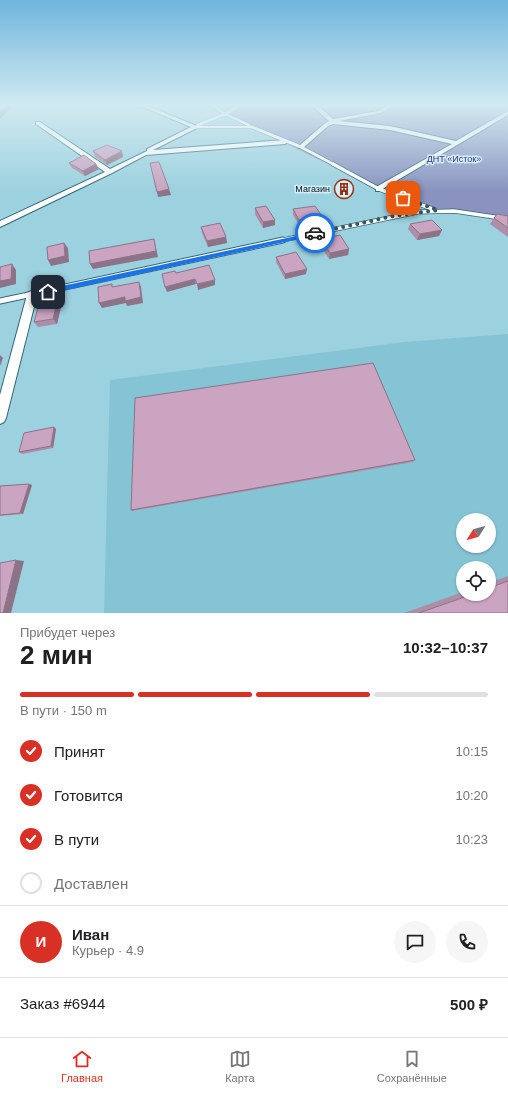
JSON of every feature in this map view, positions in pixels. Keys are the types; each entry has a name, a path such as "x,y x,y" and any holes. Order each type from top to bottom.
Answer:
{"street":[{"path":"52,134 110,172"},
{"path":"0,224 110,172 183,134"},
{"path":"301,147 316,134"},
{"path":"415,134 457,143"},
{"path":"379,189 473,134"},
{"path":"145,153 285,142"},
{"path":"0,418 32,295"}],"lane":[{"path":"268,134 285,142 301,147 379,189 438,210"},
{"path":"0,301 386,218 438,210 508,219"}],"shaded area":[{"path":"508,334 508,613 104,613 110,380 404,342"}],"green space":[{"name":"ДНТ «Исток»","path":"265,134 508,134 508,218 438,211 379,189"}],"building":[{"path":"107,145 122,151 105,160 93,151"},
{"path":"84,155 96,164 83,171 69,163"},
{"path":"159,162 169,189 157,192 150,163"},
{"path":"266,206 275,220 263,222 255,208"},
{"path":"315,206 322,216 299,220 293,209"},
{"path":"497,214 508,216 508,228 494,218"},
{"path":"432,220 442,230 420,234 410,224"},
{"path":"220,223 226,237 207,241 201,227"},
{"path":"340,235 349,249 330,253 321,239"},
{"path":"154,239 156,251 90,264 89,251"},
{"path":"64,243 65,256 48,260 47,247"},
{"path":"296,252 307,269 285,274 276,257"},
{"path":"12,264 11,279 0,281 0,267"},
{"path":"209,265 215,280 197,284 195,279 165,287 162,274 175,271 176,273"},
{"path":"139,282 141,297 125,301 125,297 99,303 98,287 112,284 112,287"},
{"path":"57,302 53,319 34,322 39,304"},
{"path":"373,363 415,460 131,510 135,398"},
{"path":"54,427 51,446 19,452 24,433"},
{"path":"29,484 20,513 0,515 0,486"},
{"path":"16,560 3,613 0,613 0,563"},
{"path":"508,581 508,613 419,613 456,600 496,601 496,585"}],"way so far":[{"path":"315,233 394,216 438,210 403,198"}],"place":[{"name":"Магазин","path":"344,189"}],"route":[{"path":"48,292 315,233"}]}
